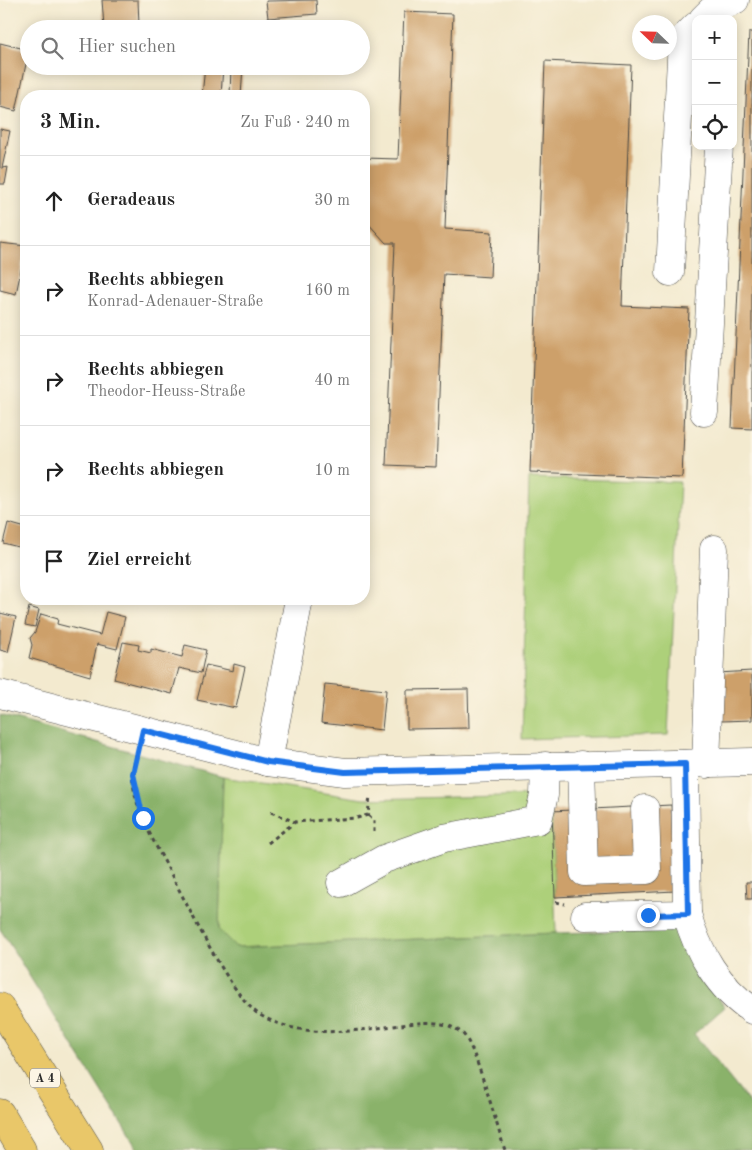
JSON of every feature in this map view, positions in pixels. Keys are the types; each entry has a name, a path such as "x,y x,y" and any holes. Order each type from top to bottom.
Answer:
{"highway":[{"name":"A 4","path":"0,1007 89,1150"},
{"path":"0,1113 22,1150"}],"street":[{"path":"670,272 682,40 692,32"},
{"path":"704,412 719,150"},
{"path":"714,549 696,764 688,914 694,937 721,983 739,1002 752,1010"},
{"path":"268,762 297,605"},
{"path":"0,694 268,762 312,768 370,772 580,765 752,762"},
{"path":"580,765 584,872 647,870 645,809"},
{"path":"341,883 384,859 444,838 538,820 544,795 545,766"},
{"path":"585,916 688,914"}],"path":[{"path":"143,730 133,774 143,818 187,905 241,998 260,1015 298,1029 342,1033 428,1021 449,1025 464,1034 474,1050 505,1150"},
{"path":"368,815 370,772"},
{"path":"271,812 295,822 357,818 368,815"},
{"path":"368,815 374,820 374,832"},
{"path":"268,843 295,822"}],"green space":[{"path":"529,478 680,482 668,735 522,739"},
{"path":"0,715 223,777 219,930 236,947 556,933 677,930 696,968 725,1007 694,1034 752,1106 752,1150 138,1150 0,929"},
{"path":"223,777 363,799 551,795 556,933 236,947 219,930"}],"building":[{"path":"102,0 138,0 139,20 103,20"},
{"path":"316,0 317,14 268,18 266,1"},
{"path":"404,12 453,14 445,229 492,232 490,277 444,274 436,467 386,465 395,243 386,243 370,225 370,158 398,159"},
{"path":"749,32 752,32 752,429 732,428"},
{"path":"0,43 20,48 20,75 24,75 16,111 0,107"},
{"path":"545,61 631,65 622,306 689,309 682,478 530,472"},
{"path":"204,75 222,75 221,90 203,90"},
{"path":"231,75 242,75 241,90 230,90"},
{"path":"0,129 10,131 2,168 8,167 5,184 0,184"},
{"path":"0,243 20,245 20,275 16,294 0,290"},
{"path":"8,523 20,526 20,547 3,543"},
{"path":"29,607 39,610 35,627 25,625"},
{"path":"106,612 125,617 117,649 97,644 90,676 29,658 32,645 30,638 35,632 41,614 58,619 57,624 100,635"},
{"path":"0,613 16,617 8,652 0,650"},
{"path":"123,642 139,645 138,650 151,653 151,649 182,657 185,645 206,650 201,673 179,668 172,694 114,679"},
{"path":"234,664 245,667 236,708 197,700 206,665 233,671"},
{"path":"752,671 752,720 721,721 718,673"},
{"path":"325,684 386,690 382,730 321,723"},
{"path":"468,689 469,728 407,729 407,690"},
{"path":"671,805 675,891 555,897 552,811"},
{"path":"746,882 752,882 752,899 747,899"}],"route":[{"path":"143,818 136,796 133,774 143,730 268,762 345,772 685,764 688,914 648,915"}]}
